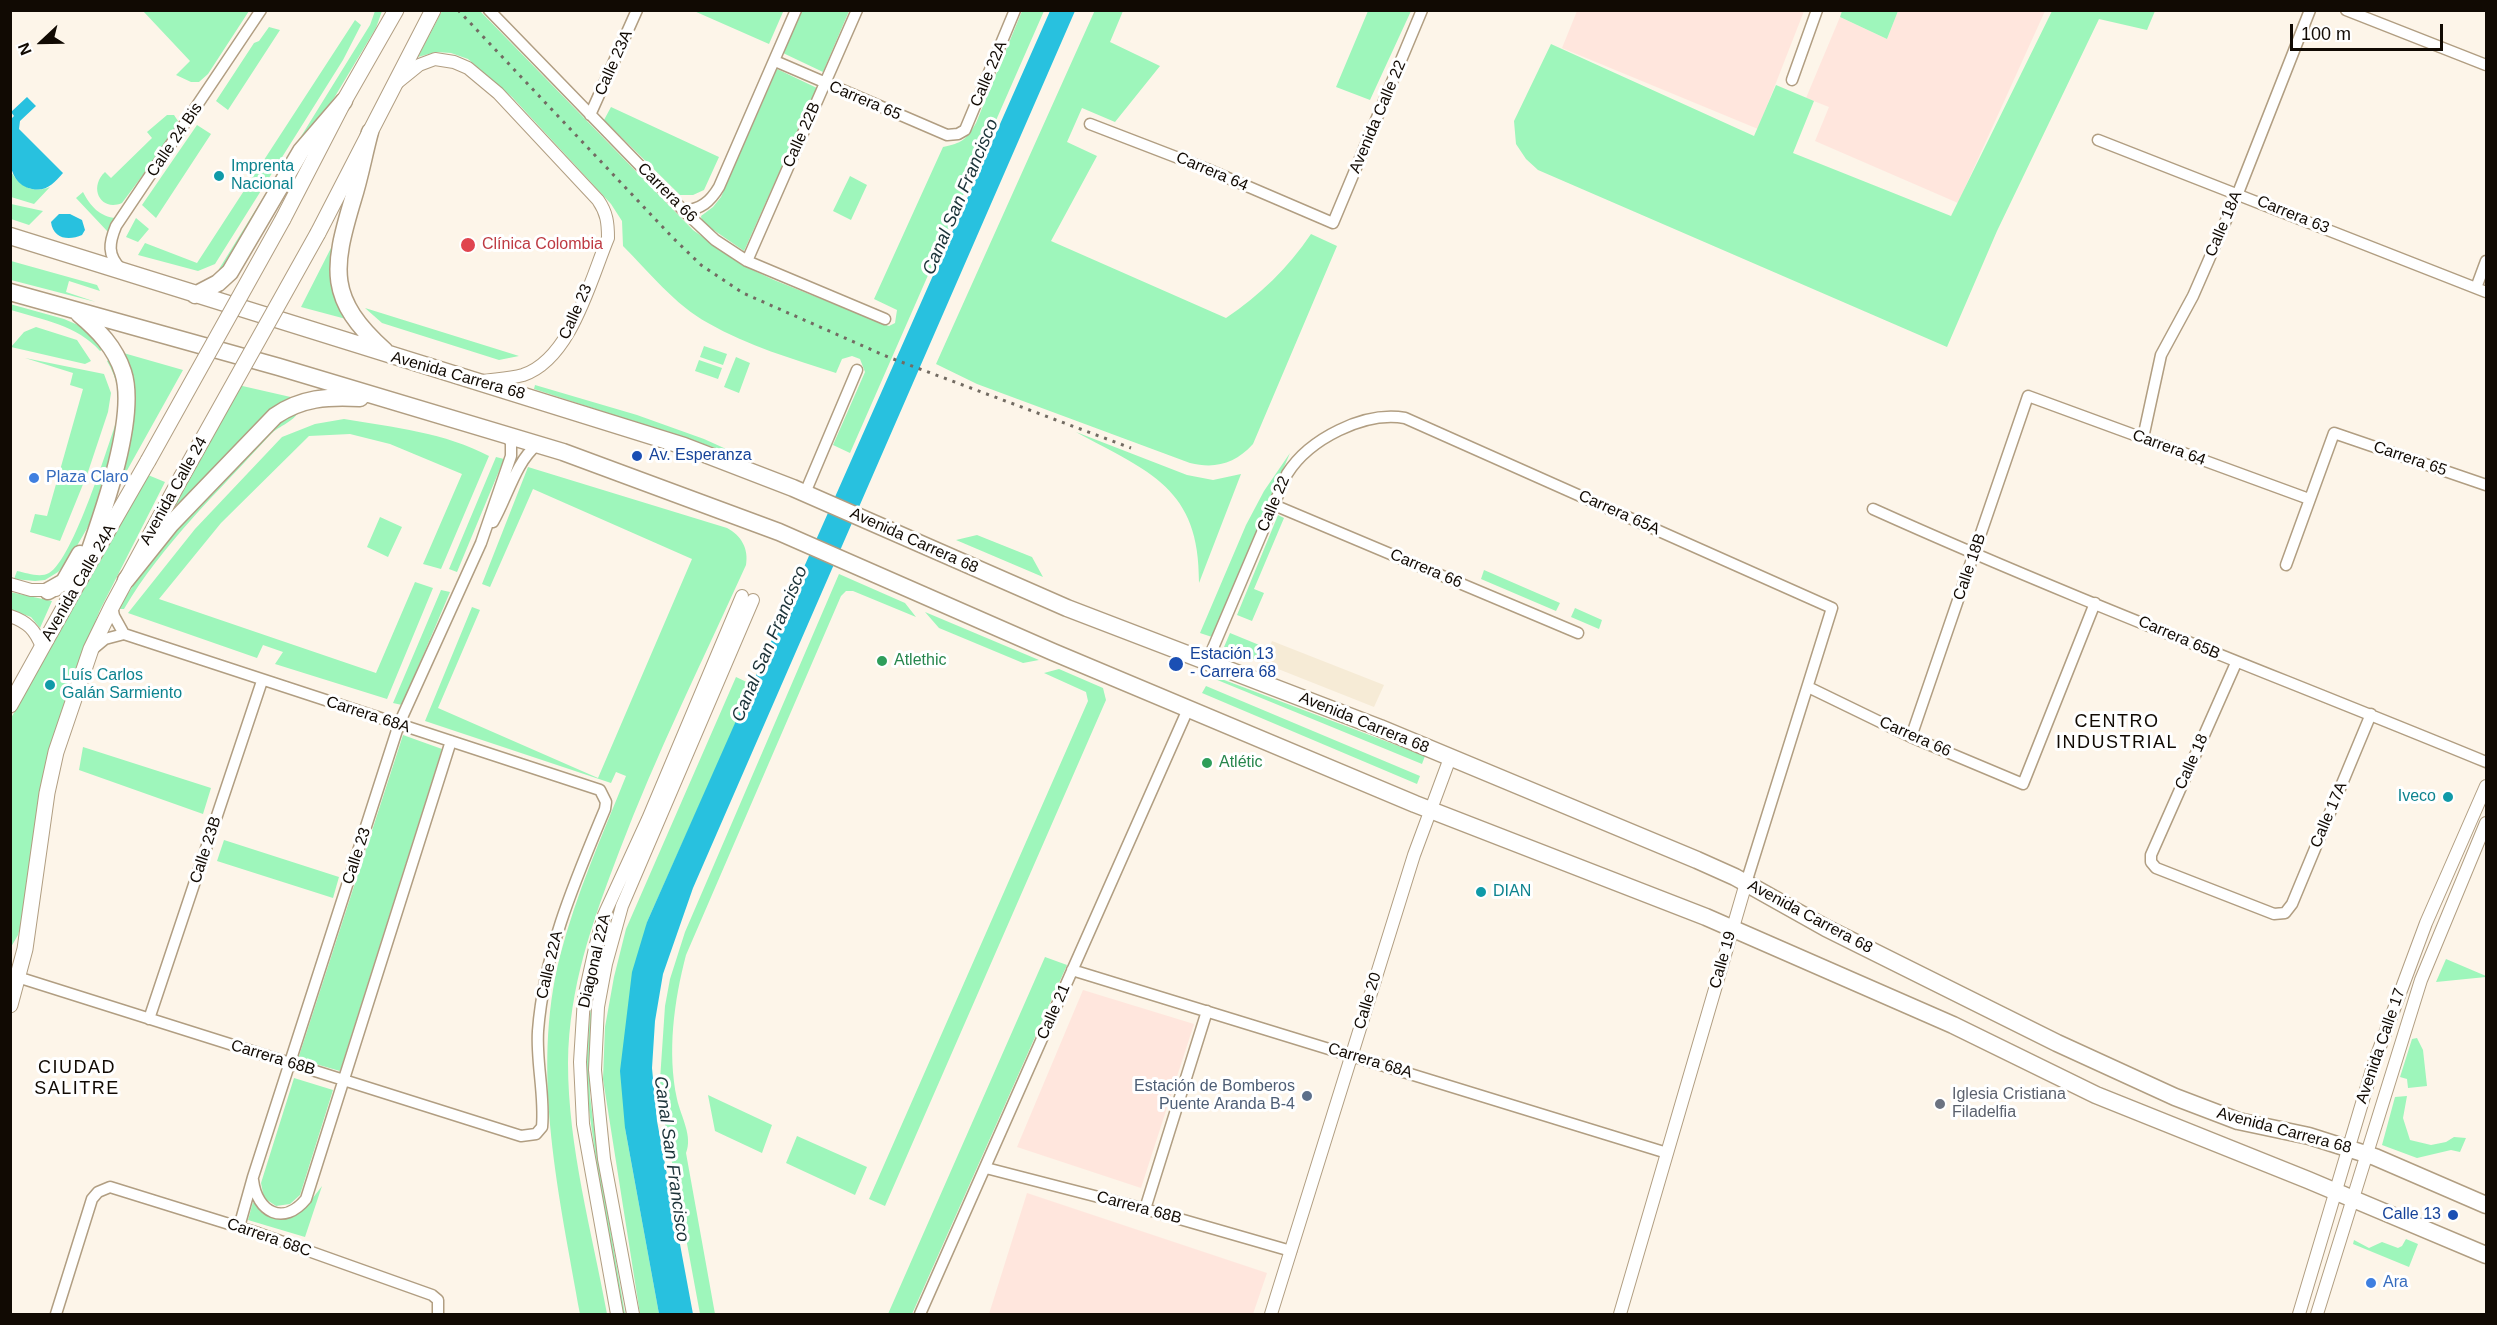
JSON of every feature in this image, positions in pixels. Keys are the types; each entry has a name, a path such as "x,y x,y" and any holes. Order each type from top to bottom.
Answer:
{"main road":[{"path":"195,295 218,283 230,272 302,151 344,101 396,10"},
{"name":"Avenida Calle 24","path":"10,1005 56,752 90,652 112,606 181,478 318,233 433,10"},
{"name":"Avenida Calle 24A","path":"10,705 283,219 344,101"},
{"path":"370,132 339,247 337,273 345,303 353,318 390,356"},
{"name":"Avenida Carrera 68","path":"10,237 390,356 637,430 805,494 1067,608 1450,758 1697,860 1746,883 1826,928 2083,1056 2175,1097 2238,1121 2309,1136 2367,1154 2487,1205"},
{"name":"Avenida Carrera 68","path":"10,292 537,444 740,516 1188,709 1431,810 1732,929 1953,1025 2096,1095 2353,1198 2487,1255"},
{"path":"73,310 93,326 114,351 123,372 128,407 104,508 78,583"},
{"path":"126,580 170,525 274,417 298,404 318,398 385,399"},
{"path":"48,591 60,585 68,576 104,508"}],"street":[{"name":"Calle 24 Bis","path":"123,272 110,255 116,226 261,10"},
{"name":"Carrera 66","path":"489,10 715,240 747,261 885,319"},
{"name":"Calle 23A","path":"590,115 637,10"},
{"path":"684,211 702,207 712,198 796,10"},
{"name":"Calle 22B","path":"747,261 857,10"},
{"name":"Calle 22A","path":"958,134 965,130 1015,10"},
{"name":"Avenida Calle 22","path":"1333,223 1422,10"},
{"path":"1792,80 1817,10"},
{"name":"Calle 18A","path":"2143,438 2161,355 2193,296 2238,193 2310,10"},
{"path":"2346,10 2487,65"},
{"name":"Calle 23","path":"394,84 419,65 435,59 454,62 468,68 498,93 605,210 608,238 570,332 559,349 538,367 523,375 478,381"},
{"name":"Carrera 65","path":"775,61 946,135 958,134"},
{"name":"Carrera 64","path":"1090,124 1207,169 1333,223"},
{"name":"Carrera 63","path":"2098,140 2481,290"},
{"path":"2481,290 2487,261"},
{"path":"805,494 857,370"},
{"name":"Carrera 64","path":"2028,396 2309,499"},
{"name":"Calle 18B","path":"1911,737 2028,396"},
{"name":"Calle 22","path":"1208,662 1274,505 1296,460 1317,444 1367,418 1390,415 1406,418"},
{"name":"Carrera 65A","path":"1406,418 1832,608"},
{"name":"Carrera 65","path":"2309,499 2334,433 2487,485"},
{"name":"Calle 23","path":"239,1227 289,1063 399,724 481,543 511,456 511,442 507,435"},
{"name":"Calle 23","path":"481,543 505,502 523,460 537,444"},
{"path":"2286,565 2309,499"},
{"name":"Carrera 66","path":"1274,505 1578,633"},
{"name":"Carrera 65B","path":"1873,509 2236,663 2371,714 2487,762"},
{"path":"10,584 31,590 48,591 78,583"},
{"name":"Diagonal 22A","path":"617,1314 583,1124 580,1062 585,998 604,915 747,598 622,906 604,975 596,1037 595,1070 599,1117 604,1160 633,1314"},
{"name":"Carrera 66","path":"1808,687 1911,737 2024,784 2095,603"},
{"path":"90,652 105,639 124,634 117,624 112,606"},
{"name":"Calle 19","path":"1620,1314 1732,929 1832,608"},
{"path":"10,616 34,629 42,647"},
{"name":"Carrera 68A","path":"124,634 600,790 606,802"},
{"name":"Calle 18","path":"2236,663 2151,855 2151,862 2156,868 2274,914 2285,913"},
{"name":"Calle 23B","path":"149,1019 262,681"},
{"name":"Calle 21","path":"920,1314 1188,709"},
{"name":"Calle 17A","path":"2285,913 2292,904 2371,714"},
{"path":"253,1177 254,1193 260,1204 269,1210 280,1213 294,1210 306,1199 451,741"},
{"name":"Calle 20","path":"1271,1314 1407,876 1450,758"},
{"name":"Avenida Calle 17","path":"2299,1314 2374,1063 2446,873 2487,786"},
{"name":"Calle 22A","path":"536,1134 542,1127 543,1116 538,1033 543,988 565,905 606,802"},
{"name":"Avenida Calle 17","path":"2317,1314 2421,980 2487,823"},
{"name":"Carrera 68A","path":"1072,970 1667,1153"},
{"path":"2406,974 2421,980"},
{"name":"Carrera 68B","path":"15,976 521,1136 536,1134"},
{"path":"1145,1209 1207,1011"},
{"name":"Carrera 68B","path":"986,1168 1145,1209 1291,1251"},
{"name":"Carrera 68C","path":"56,1314 92,1199 98,1192 110,1187 239,1227 432,1295 438,1300 438,1314"}],"shaded area":[{"path":"1577,11 1804,11 1758,129 1562,48"},
{"path":"1898,11 2045,11 1958,203 1815,141 1829,107 1806,98 1840,17 1887,39"},
{"path":"1272,641 1384,685 1374,707 1263,663"},
{"path":"1083,990 1194,1024 1141,1188 1017,1147"},
{"path":"1027,1193 1267,1273 1253,1314 989,1314"}],"green space":[{"path":"1095,10 1123,11 1110,42 1160,66 1115,122 1082,108 1067,142 1097,156 1051,241 1226,318 1273,280 1311,234 1337,246 1253,444 1239,456 1224,463 1199,465 1190,463 977,384 936,364"},
{"path":"1842,10 1898,11 1887,39 1840,17"},
{"path":"143,11 249,11 208,74 199,82 191,82 176,75 190,61"},
{"path":"375,11 382,11 376,28 334,98 298,145 226,268 219,269 370,25"},
{"path":"442,11 480,11 693,230 742,265 889,326 895,323 897,310 874,299 943,147 963,140 976,123 1022,11 1044,11 850,453 833,445 865,372 860,359 852,356 842,359 836,373 739,339 684,307 623,246 622,221 611,204 512,97 468,59 451,53 436,52 418,57"},
{"path":"694,11 783,12 769,44"},
{"path":"802,11 849,11 823,72 783,53"},
{"path":"1368,11 1411,11 1370,100 1336,87"},
{"path":"2052,11 2155,11 2147,30 2099,19 1997,231 1947,347 1538,170 1526,159 1516,144 1514,121 1551,44 1754,136 1776,85 1814,101 1793,153 1951,216"},
{"path":"355,20 361,25 343,60 215,264 198,271 138,255 145,243 197,263"},
{"path":"269,27 280,30 228,110 216,101 254,43 259,41"},
{"path":"777,69 817,88 744,251 702,222 701,216 721,197"},
{"path":"611,107 719,157 704,190 693,195 680,195 604,120"},
{"path":"167,115 174,115 178,121 174,133 122,203 115,205 103,201 97,191 100,178 105,172 111,178 152,138 147,132"},
{"path":"197,125 211,134 156,218 142,205"},
{"path":"10,170 27,187 37,190 50,187 34,204 11,197"},
{"path":"850,176 867,185 851,220 833,211"},
{"path":"83,192 96,210 116,218 108,232 76,198"},
{"path":"10,204 43,211 29,225 11,219"},
{"path":"136,218 149,229 138,242 126,237"},
{"path":"332,246 331,280 346,319 301,307"},
{"path":"11,261 97,285 100,291 69,281 66,292 96,302 11,280"},
{"path":"10,304 64,319 85,328 105,348 100,351 91,342 70,329 11,310"},
{"path":"365,308 519,356 499,360 382,323"},
{"path":"36,327 77,340 91,361 85,364 11,347 24,332"},
{"path":"704,346 727,354 723,365 700,357"},
{"path":"120,352 183,370 110,501 122,451"},
{"path":"112,357 124,397 100,506 67,563 58,572 45,580 14,579 17,571 38,575 49,573 69,547 79,525 119,413 117,386 107,361"},
{"path":"736,357 750,363 739,393 724,387"},
{"path":"25,358 104,374 111,393 108,412 88,472 60,541 30,532 35,514 47,516 83,389 70,385 73,373"},
{"path":"699,360 722,368 718,379 695,371"},
{"path":"238,385 295,398 157,533"},
{"path":"535,385 637,415 704,439 746,458 534,389"},
{"path":"300,408 295,417 270,435 192,518 156,562 124,609 118,609 154,553 267,431"},
{"path":"344,419 437,436 489,456 441,569 423,564 462,474 390,444 350,434 309,436 221,523 159,599 376,673 415,582 433,588 387,699 275,664 283,652 263,645 257,658 128,613 195,529 282,437 315,424"},
{"path":"1076,432 1187,475 1213,480 1241,474 1199,583 1197,551 1190,525 1180,504 1147,472"},
{"path":"1290,453 1212,637 1200,633 1246,525 1264,491"},
{"path":"496,457 504,459 457,572 449,569"},
{"path":"528,467 727,528 743,543 747,559 633,815 591,930 577,981 569,1035 569,1095 576,1158 607,1314 580,1314 551,1136 548,1045 551,1000 566,933 590,865 626,776 616,772 611,783 425,721 472,607 480,610 438,708 598,778 692,559 533,489 490,587 482,584"},
{"path":"148,475 165,482 100,610 71,683 53,740 22,921 11,947 11,718"},
{"path":"1278,515 1284,518 1254,589 1264,593 1252,621 1237,615"},
{"path":"380,517 402,527 388,557 367,547"},
{"path":"977,535 1032,557 1043,577 956,540"},
{"path":"1484,570 1560,603 1556,611 1481,579"},
{"path":"839,574 905,603 916,617 853,591 846,591 841,596 686,955 675,1008 672,1063 677,1099 687,1133 686,1153 715,1314 700,1314 664,1119 660,1080 665,1006 670,979 685,932"},
{"path":"441,590 450,592 402,705 393,703"},
{"path":"10,592 52,601 40,628 31,617 11,610"},
{"path":"746,601 609,933 593,1014 589,1055 590,1096 598,1158 625,1314 622,1314 587,1096 590,1014 607,933"},
{"path":"1575,608 1602,620 1599,629 1571,617"},
{"path":"925,612 1039,660 1023,663 939,628"},
{"path":"1230,633 1269,649 1263,663 1224,647"},
{"path":"1059,669 1103,688 1106,700 885,1206 869,1199 1088,701 1086,692 1044,673"},
{"path":"1211,675 1425,756 1422,764 1210,677"},
{"path":"736,677 753,685 647,922 625,1128 659,1314 640,1314 603,1079 605,1027 626,929"},
{"path":"1206,686 1420,776 1417,784 1202,693"},
{"path":"403,735 442,749 340,1071 298,1059"},
{"path":"83,747 211,788 203,814 79,770"},
{"path":"224,840 339,877 333,898 217,861"},
{"path":"1045,957 1067,965 912,1314 888,1314"},
{"path":"2446,959 2486,976 2486,977 2436,982"},
{"path":"2417,1038 2423,1050 2427,1086 2408,1088 2407,1079 2400,1077 2412,1039"},
{"path":"294,1078 333,1090 300,1195 290,1204 276,1206 264,1198 261,1183"},
{"path":"708,1095 772,1125 762,1153 715,1131"},
{"path":"2407,1096 2403,1118 2410,1140 2431,1145 2446,1142 2454,1137 2466,1138 2460,1152 2451,1150 2417,1158 2382,1145 2395,1097"},
{"path":"797,1136 867,1167 855,1195 786,1163"},
{"path":"322,1186 305,1237 248,1220 253,1202 262,1213 271,1217 309,1203"},
{"path":"2406,1239 2418,1244 2409,1267 2353,1244 2354,1240 2369,1248 2382,1242 2398,1248"}],"water":[{"name":"Canal San Francisco","path":"1050,11 1075,11 693,888 663,974 655,1021 652,1068 657,1121 693,1314 659,1314 625,1128 620,1071 632,972 647,922"},
{"path":"27,97 36,106 20,121 19,129 63,173 46,188 37,190 22,185 16,179 10,160 11,119 14,116 11,112"},
{"path":"59,214 70,214 82,220 85,230 82,235 67,238 58,235 52,228 51,222"}],"railway":[{"path":"458,10 673,238 701,265 743,293 888,357 1131,448"}],"place":[{"name":"Imprenta Nacional","path":"219,176"},
{"name":"Clínica Colombia","path":"468,245"},
{"name":"Av. Esperanza","path":"637,456"},
{"name":"Plaza Claro","path":"34,478"},
{"name":"Atlethic","path":"882,661"},
{"name":"Estación 13 - Carrera 68","path":"1176,664"},
{"name":"Luís Carlos Galán Sarmiento","path":"50,685"},
{"name":"Atlétic","path":"1207,763"},
{"name":"Iveco","path":"2448,797"},
{"name":"DIAN","path":"1481,892"},
{"name":"Estación de Bomberos Puente Aranda B-4","path":"1307,1096"},
{"name":"Iglesia Cristiana Filadelfia","path":"1940,1104"},
{"name":"Calle 13","path":"2453,1215"},
{"name":"Ara","path":"2371,1283"}],"district":[{"name":"CENTRO INDUSTRIAL","path":"2117,732"},
{"name":"CIUDAD SALITRE","path":"77,1078"}]}
